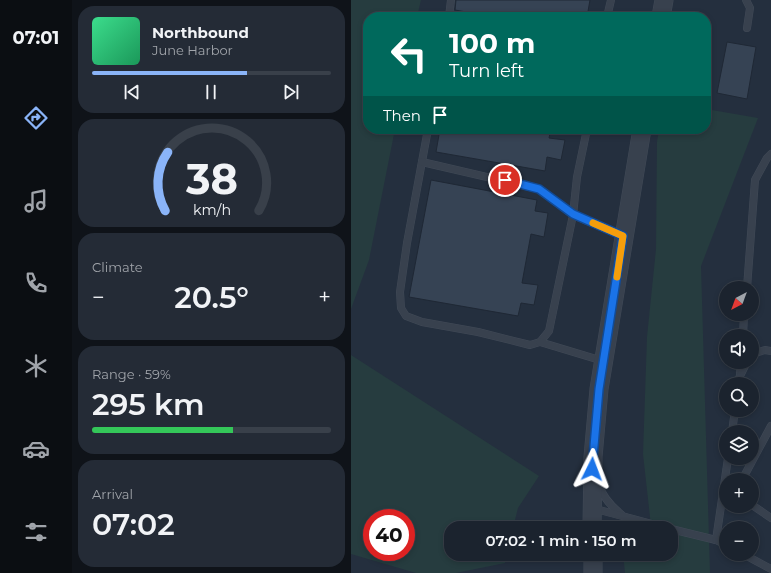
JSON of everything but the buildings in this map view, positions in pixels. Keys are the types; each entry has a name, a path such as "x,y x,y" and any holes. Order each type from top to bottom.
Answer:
{"street":[{"path":"662,12 664,0"},
{"path":"592,521 593,457 599,389 623,236 641,134"},
{"path":"593,561 593,573"}],"lane":[{"path":"450,12 451,0"},
{"path":"608,12 611,0"},
{"path":"746,0 750,8 747,28"},
{"path":"427,134 400,292 401,308 406,316 422,322 478,332 530,344 540,342 603,361"},
{"path":"540,342 549,331 573,214 576,184 586,134"},
{"path":"748,281 755,180 767,158 771,154"},
{"path":"422,162 539,189 573,214 623,236"},
{"path":"759,352 765,350 771,352"},
{"path":"746,473 771,426"},
{"path":"593,457 601,492 614,508 627,518"},
{"path":"716,540 727,465"},
{"path":"592,508 639,521"},
{"path":"759,510 771,518"},
{"path":"678,531 719,542"},
{"path":"756,561 771,569"}],"green space":[{"path":"351,0 421,0 418,12 363,12 363,134 394,134 369,260 351,309"},
{"path":"711,110 758,118 701,266 710,573 625,573 624,561 678,561 678,521 650,521 643,454 647,337 656,249 658,134 711,134"},
{"path":"351,355 539,476 518,508 515,521 444,521 444,561 505,561 505,563 456,573 416,573 375,561 415,561 415,509 363,509 363,558 351,554"}],"slow traffic":[{"path":"593,223 623,236 617,277"}],"route":[{"path":"505,180 539,189 573,214 623,236 599,389 592,469"}]}
